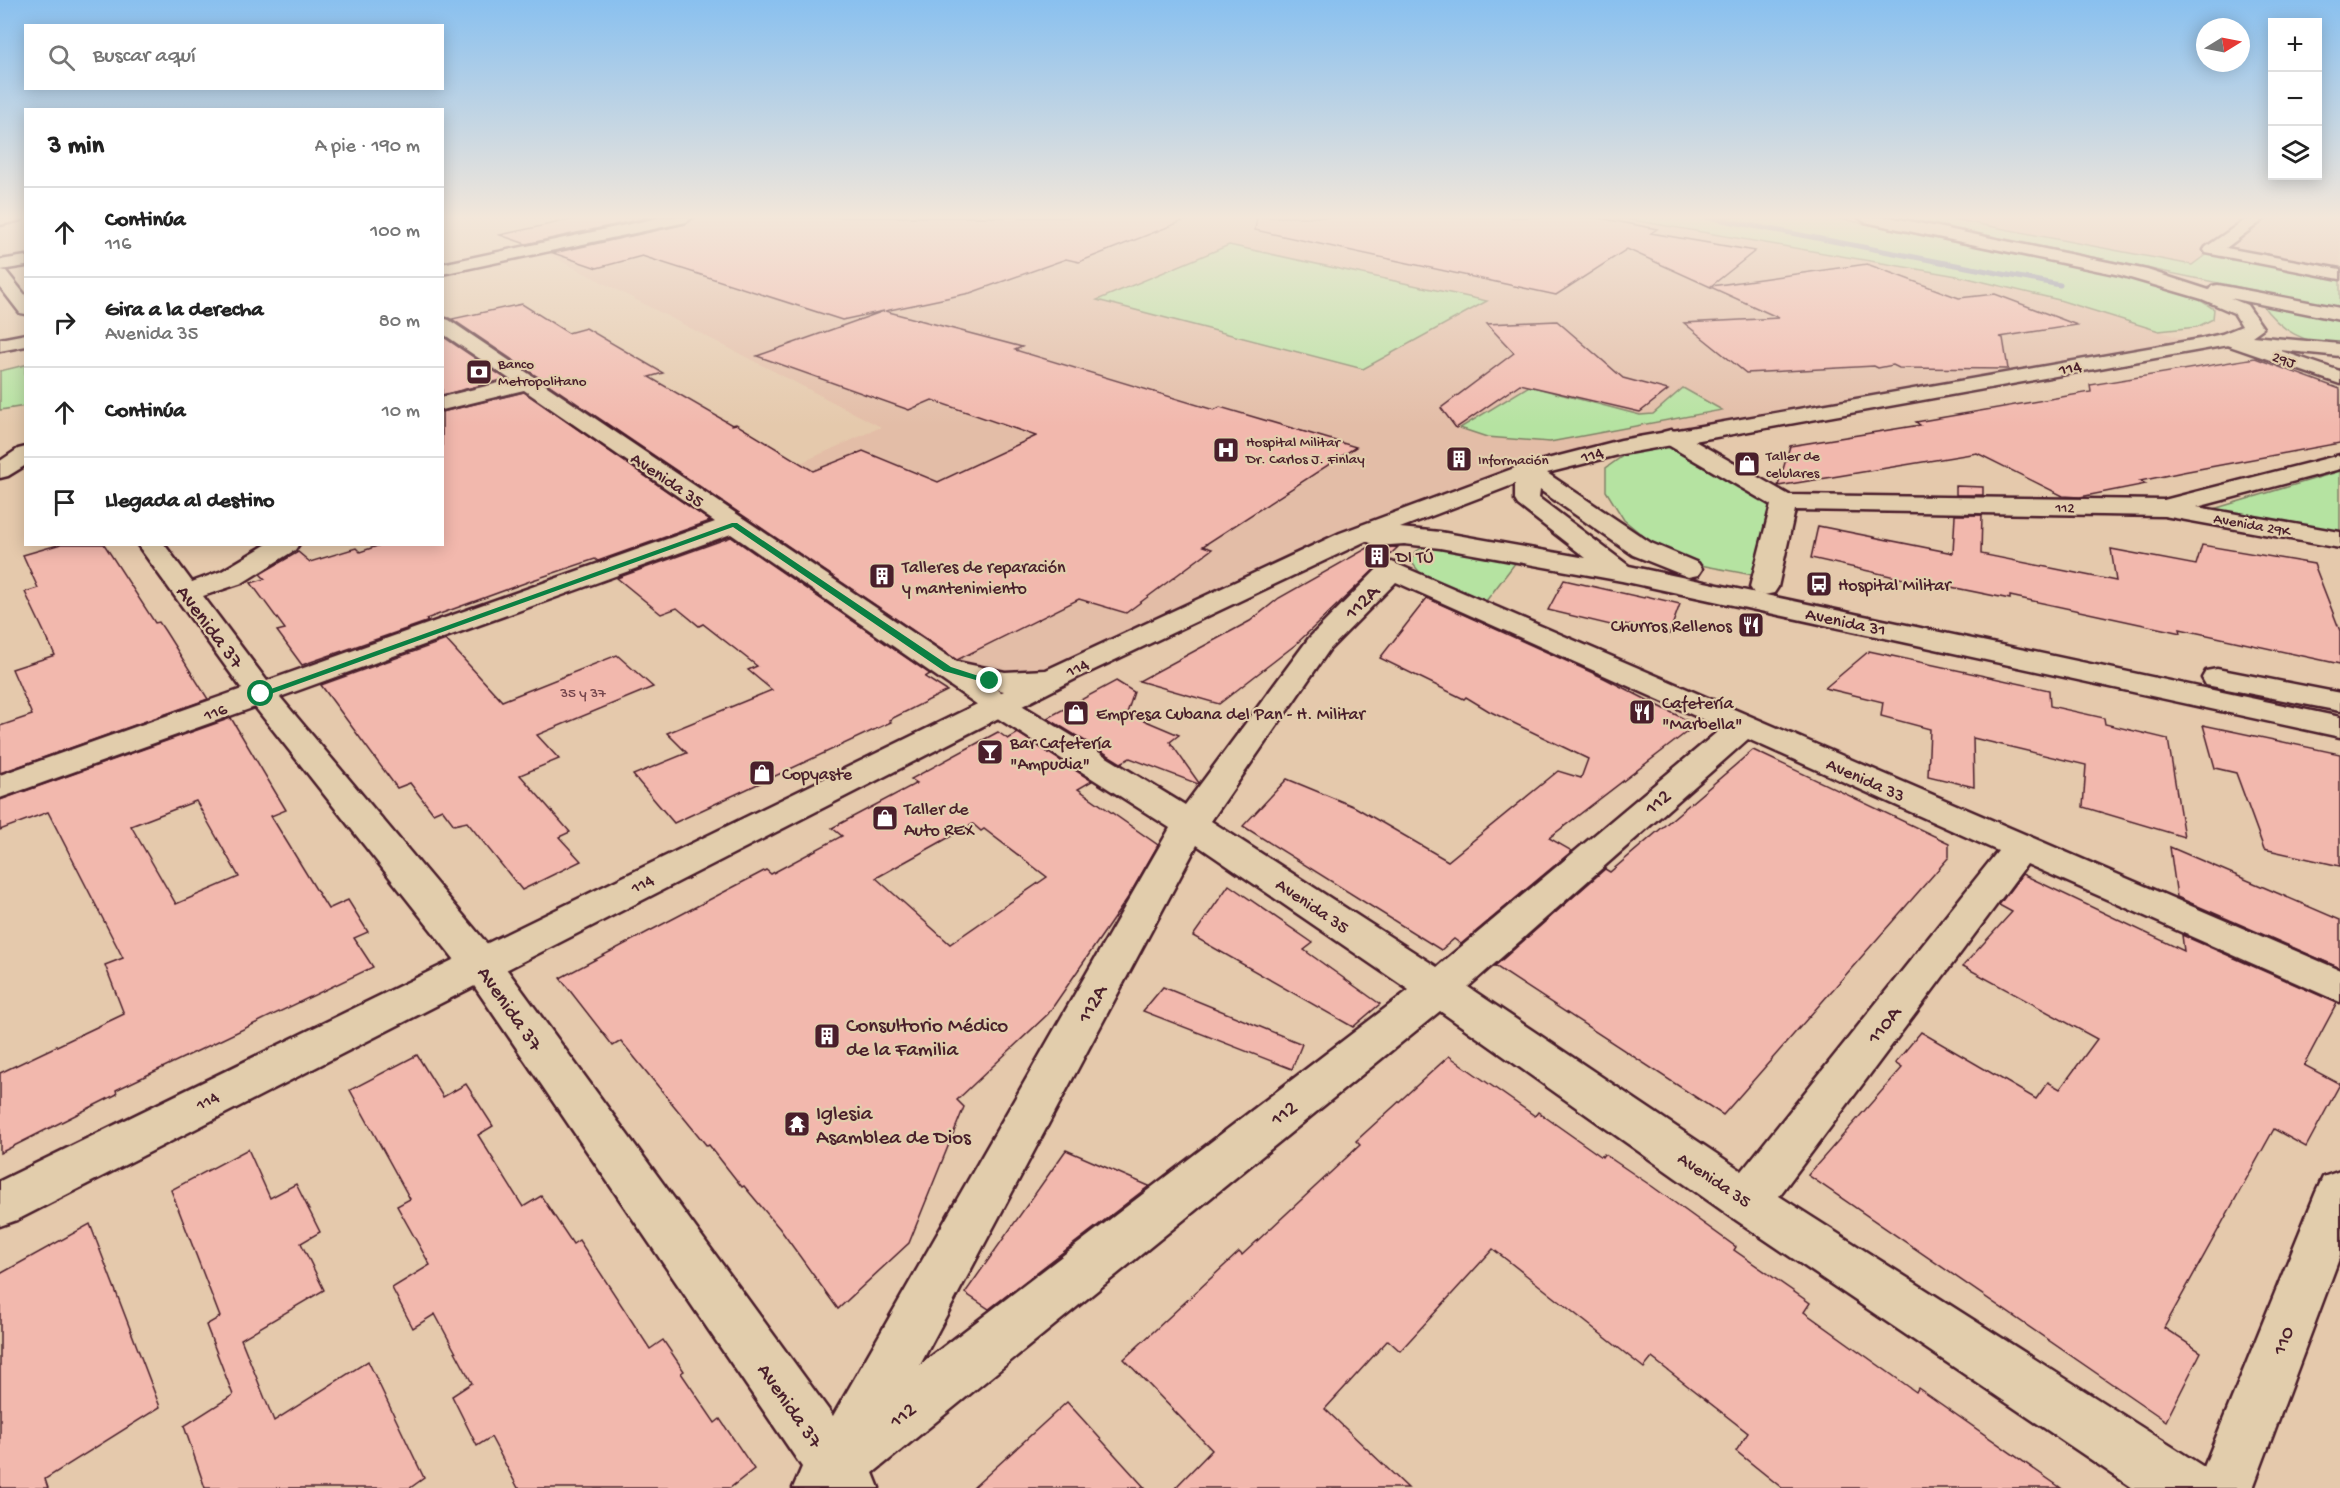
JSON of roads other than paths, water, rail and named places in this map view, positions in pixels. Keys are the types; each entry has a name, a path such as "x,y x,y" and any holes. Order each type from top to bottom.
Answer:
{"street":[{"path":"9,286 24,306"},
{"path":"2179,286 2208,295 2241,309 2253,328 2287,341 2331,349"},
{"path":"2203,286 2340,314"},
{"path":"2236,286 2340,308"},
{"name":"Avenida 35","path":"444,325 999,705 1190,824 1439,989 1747,1201 2184,1488"},
{"path":"2228,339 2253,328"},
{"path":"0,334 24,329"},
{"path":"2228,339 2331,349"},
{"name":"29J","path":"2228,339 2340,378"},
{"name":"114","path":"0,1204 999,705 1349,539 1419,515 1527,471 1621,447 2228,339"},
{"path":"0,345 24,340"},
{"path":"444,404 526,383"},
{"path":"1671,437 1784,502 1764,587"},
{"path":"1609,525 1591,494 1587,466 1621,447"},
{"path":"0,471 24,455"},
{"name":"112","path":"1784,502 2164,508 2340,462"},
{"path":"1527,471 1527,500"},
{"path":"1527,471 1642,549 1688,569"},
{"path":"1487,487 1527,500 1622,573"},
{"name":"Avenida 29K","path":"2164,508 2340,540"},
{"name":"Avenida 31","path":"1419,515 1688,569 1764,587 2340,702"},
{"name":"116","path":"0,787 734,524"},
{"name":"Avenida 31","path":"1349,539 1404,536 1440,540 1622,573 2340,727"},
{"name":"Avenida 37","path":"151,546 261,694 480,963 830,1483"},
{"path":"186,593 232,577 283,546"},
{"name":"Avenida 33","path":"1392,570 2340,987"},
{"name":"112A","path":"830,1483 1190,824 1319,644 1392,570"},
{"name":"114","path":"948,669 990,681 1026,682 1068,671"},
{"name":"112","path":"830,1483 1098,1257 1439,989 1745,724"},
{"name":"110A","path":"1747,1201 2020,848"},
{"name":"110","path":"2224,1488 2340,1192"}],"place":[{"name":"Banco Metropolitano","path":"479,372"},
{"name":"Hospital Militar Dr. Carlos J. Finlay","path":"1226,450"},
{"name":"Información","path":"1459,459"},
{"name":"Taller de celulares","path":"1747,464"},
{"name":"DI TÚ","path":"1377,556"},
{"name":"Talleres de reparación y mantenimiento","path":"882,576"},
{"name":"Hospital Militar","path":"1819,584"},
{"name":"Churros Rellenos","path":"1751,625"},
{"name":"Cafetería \"Marbella\"","path":"1642,712"},
{"name":"Empresa Cubana del Pan - H. Militar","path":"1076,713"},
{"name":"Bar Cafetería \"Ampudia\"","path":"990,752"},
{"name":"Copyaste","path":"762,773"},
{"name":"Taller de Auto REX","path":"885,818"},
{"name":"Consultorio Médico de la Familia","path":"827,1036"},
{"name":"Iglesia Asamblea de Dios","path":"797,1124"}]}
